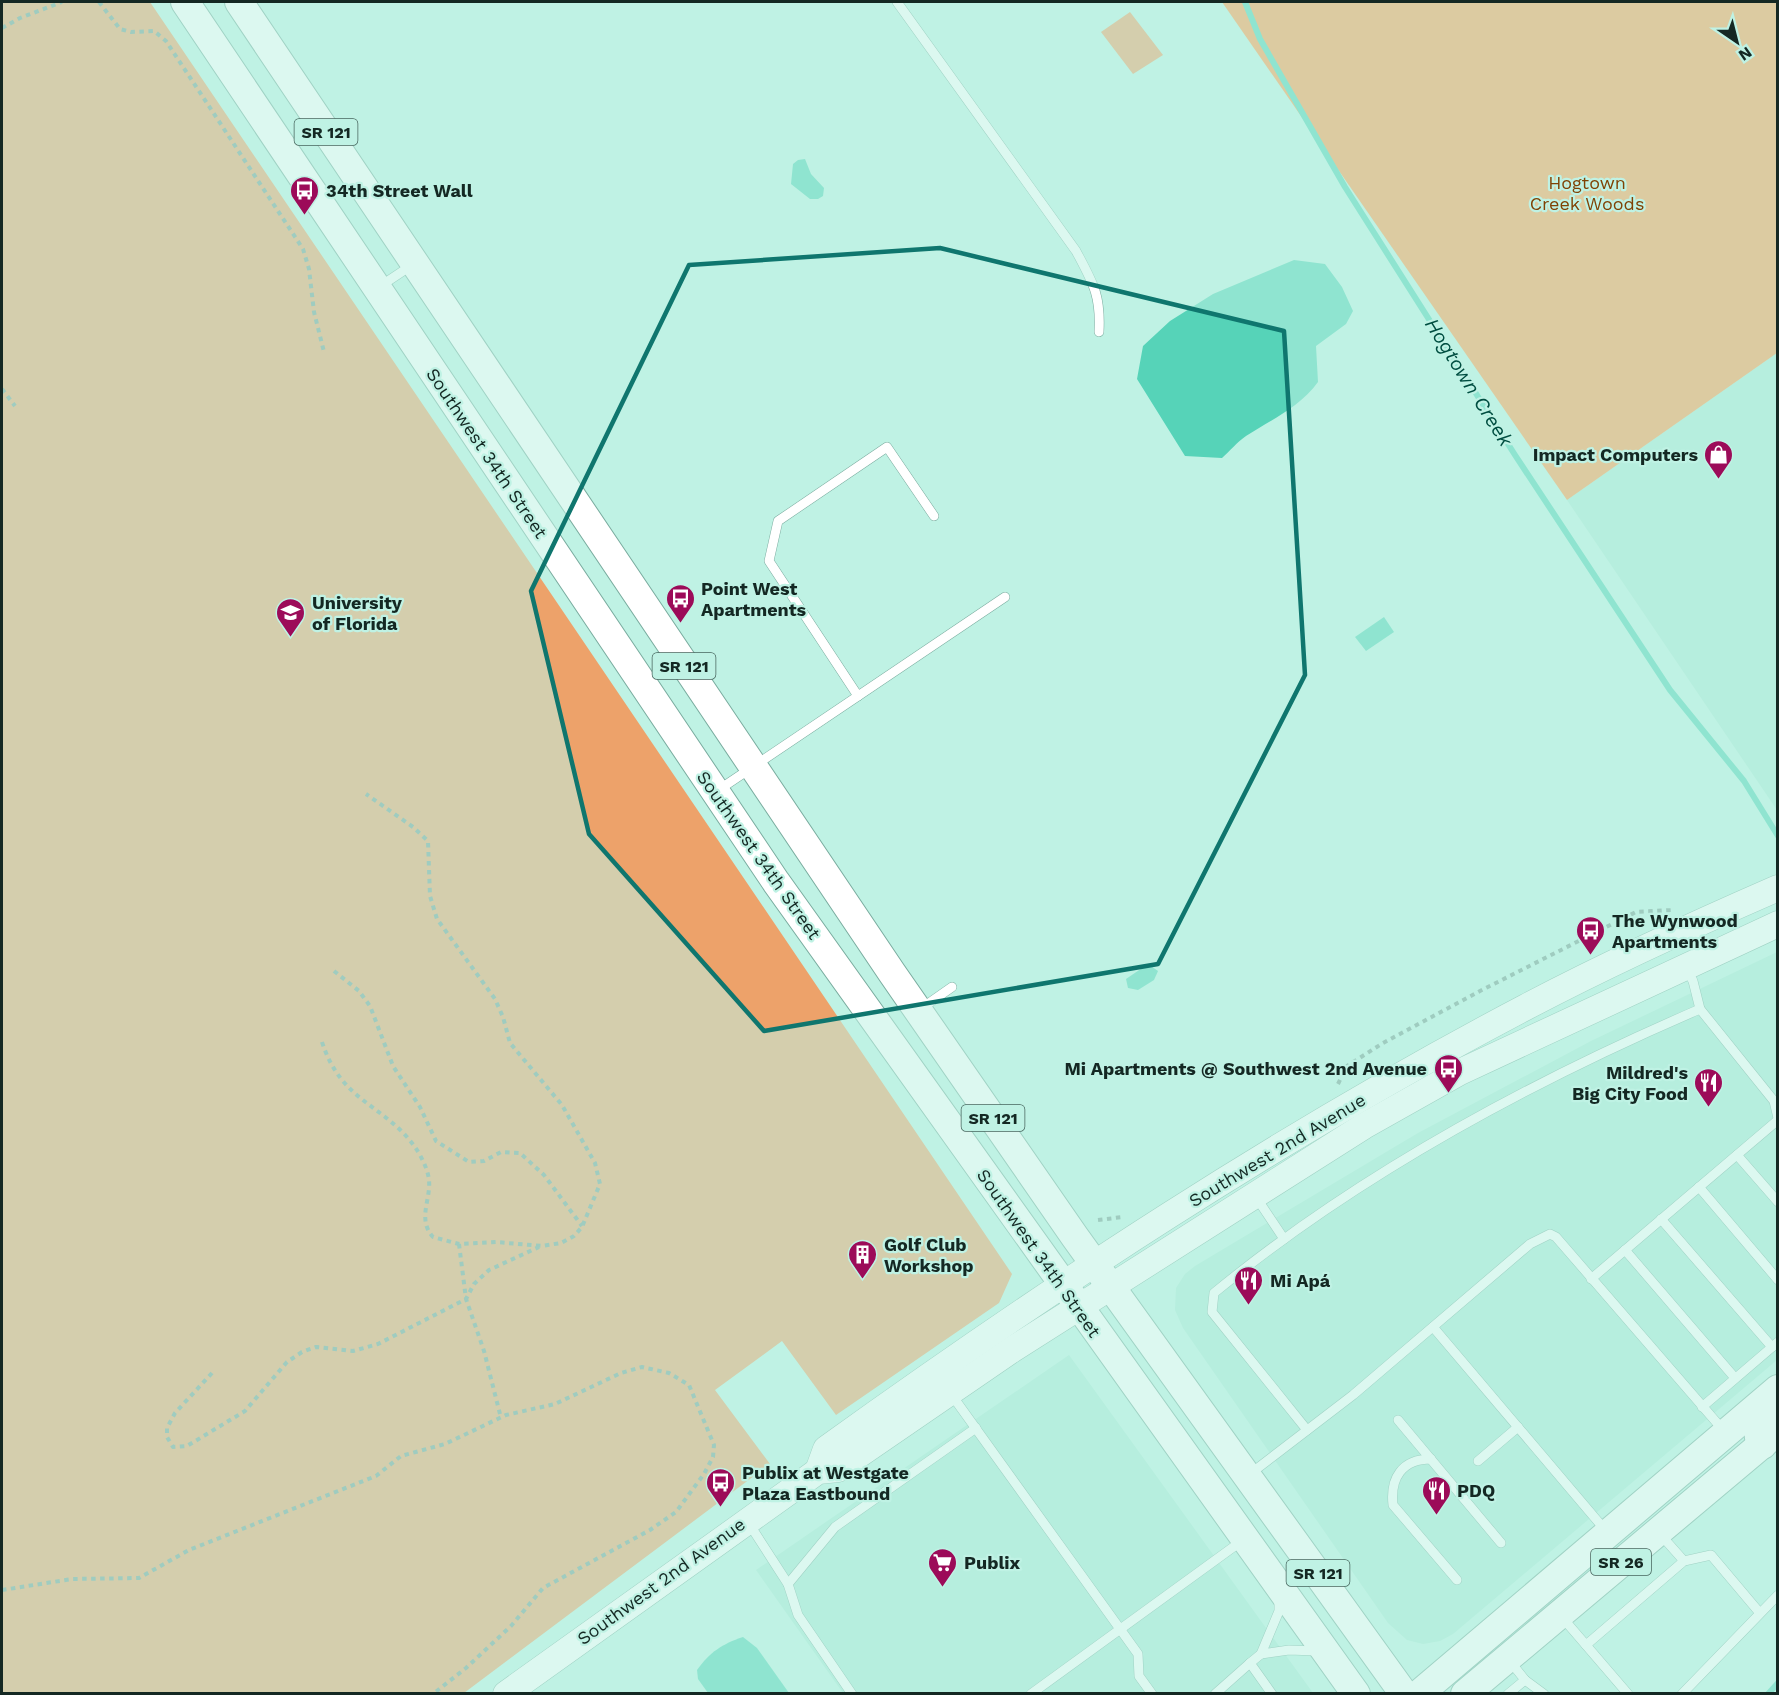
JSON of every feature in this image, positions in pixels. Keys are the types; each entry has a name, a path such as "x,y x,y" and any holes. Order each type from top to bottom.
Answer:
{"highway":[{"path":"1770,1437 1758,1434 1759,1427 1778,1409"}],"main road":[{"name":"Southwest 34th Street","path":"185,2 715,792 1078,1308 1356,1694"},
{"name":"SR 121","path":"238,2 918,1011 1094,1263 1404,1694"},
{"name":"Southwest 2nd Avenue","path":"818,1471 826,1449 1061,1284 1352,1103 1527,1006 1778,888"},
{"name":"Southwest 2nd Avenue","path":"506,1694 818,1471 838,1469 1111,1286 1364,1126 1460,1072 1767,928"},
{"path":"1669,938 1685,966"},
{"name":"SR 26","path":"1419,1694 1778,1389"},
{"name":"SR 26","path":"1465,1694 1770,1437"}],"lane":[{"path":"897,2 1076,251 1101,304 1099,332"},
{"path":"378,288 414,263"},
{"path":"858,696 769,561 778,521 887,447 934,516"},
{"path":"715,792 1005,597"},
{"path":"1591,1279 1778,1119 1774,1101 1700,1010 1693,981 1685,966"},
{"path":"918,1011 951,987"},
{"path":"1307,1430 1212,1312 1214,1293 1284,1239 1379,1173 1478,1118 1629,1040 1700,1010"},
{"path":"1737,1155 1778,1202"},
{"path":"1699,1187 1778,1280"},
{"path":"1255,1195 1284,1239"},
{"path":"1661,1219 1775,1344 1702,1407"},
{"path":"1248,1476 1307,1430 1530,1244 1550,1234 1556,1237 1725,1433"},
{"path":"1625,1250 1735,1378"},
{"path":"1432,1327 1607,1533"},
{"path":"950,1393 1138,1654 1139,1676 1152,1694"},
{"path":"1398,1420 1502,1543"},
{"path":"1478,1461 1518,1427"},
{"path":"788,1584 835,1527 975,1428"},
{"path":"1431,1459 1415,1459 1405,1465 1391,1489 1393,1505 1457,1580"},
{"path":"747,1520 788,1584 798,1615 852,1694"},
{"path":"1658,1532 1684,1561"},
{"path":"1031,1694 1245,1538"},
{"path":"1586,1645 1684,1561 1711,1555 1759,1612"},
{"path":"1215,1694 1261,1654 1279,1611 1280,1587"},
{"path":"1682,1694 1731,1646 1759,1612 1778,1595"},
{"path":"1559,1614 1628,1694"},
{"path":"1261,1654 1307,1649 1326,1652"},
{"path":"1507,1658 1525,1680 1544,1694"},
{"path":"1250,1663 1272,1694"},
{"path":"1508,1694 1525,1680"}],"path":[{"path":"2,28 20,18 62,2"},
{"path":"99,2 120,29 131,33 154,31 166,41 276,206 299,243 307,261 314,312 324,352"},
{"path":"2,389 15,406"},
{"path":"212,1373 172,1418 167,1437 173,1447 187,1446 245,1411 287,1362 302,1352 315,1347 353,1351 366,1348 405,1331 466,1299 474,1284 489,1270 542,1246 568,1240 582,1227 600,1184 595,1163 557,1098 510,1042 495,999 436,919 430,896 428,841 420,832 366,794"},
{"path":"1332,1089 1341,1083 1347,1066 1435,1014 1635,912 1656,912"},
{"path":"334,971 359,991 370,1006 393,1066 420,1107 436,1141 469,1162 484,1161 501,1152 520,1153 544,1175 582,1227"},
{"path":"322,1042 332,1068 345,1085 356,1097 399,1130 417,1151 429,1181 425,1211 429,1232 438,1239 459,1244 507,1242 542,1246"},
{"path":"459,1244 466,1299 484,1351 501,1418"},
{"path":"2,1590 72,1579 139,1578 189,1550 376,1476 401,1456 453,1441 501,1418 545,1408 621,1373 647,1367 673,1375 689,1385 712,1439 714,1451 698,1486 676,1512 650,1530 543,1588 511,1626 466,1668 433,1694"}],"highlighted area":[{"path":"940,248 1284,331 1305,675 1158,964 764,1031 589,834 531,591 689,265"}],"shaded area":[{"name":"University of Florida","path":"2,2 150,2 1012,1274 999,1303 836,1415 782,1341 715,1390 770,1464 464,1693 2,1693"},
{"path":"1130,12 1163,55 1133,74 1101,32"},
{"path":"805,159 811,174 824,188 823,196 818,199 810,199 791,184 793,164"},
{"path":"1294,260 1325,264 1342,287 1353,311 1346,324 1316,346 1318,382 1294,406 1243,438 1222,458 1185,456 1137,379 1143,346 1170,321 1213,294"},
{"path":"1777,353 1777,810 1567,500"},
{"path":"1384,617 1394,632 1366,651 1355,637"},
{"path":"1777,952 1777,1360 1453,1634 1440,1641 1423,1644 1407,1640 1388,1623 1183,1328 1175,1310 1176,1288 1185,1274 1195,1266 1418,1133 1591,1041"},
{"path":"1148,964 1158,971 1154,980 1138,990 1128,988 1126,979"},
{"path":"1069,1355 1313,1693 843,1693 756,1570"},
{"path":"743,1637 757,1648 789,1693 708,1693 698,1679 697,1670 717,1649"}],"green space":[{"name":"Hogtown Creek Woods","path":"1222,2 1777,2 1777,353 1567,500"}],"waterway":[{"name":"Hogtown Creek","path":"1245,2 1260,39 1345,187 1515,455 1670,690 1744,781 1778,836"},
{"name":"Hogtown Creek","path":"1768,1694 1778,1683"}],"place":[{"name":"34th Street Wall","path":"305,216"},
{"name":"Impact Computers","path":"1719,480"},
{"name":"Point West Apartments","path":"680,624"},
{"name":"University of Florida","path":"291,638"},
{"name":"The Wynwood Apartments","path":"1591,956"},
{"name":"Mi Apartments @ Southwest 2nd Avenue","path":"1448,1094"},
{"name":"Mildred's Big City Food","path":"1709,1108"},
{"name":"Golf Club Workshop","path":"863,1280"},
{"name":"Mi Apá","path":"1249,1306"},
{"name":"Publix at Westgate Plaza Eastbound","path":"721,1508"},
{"name":"PDQ","path":"1436,1516"},
{"name":"Publix","path":"943,1588"}]}
